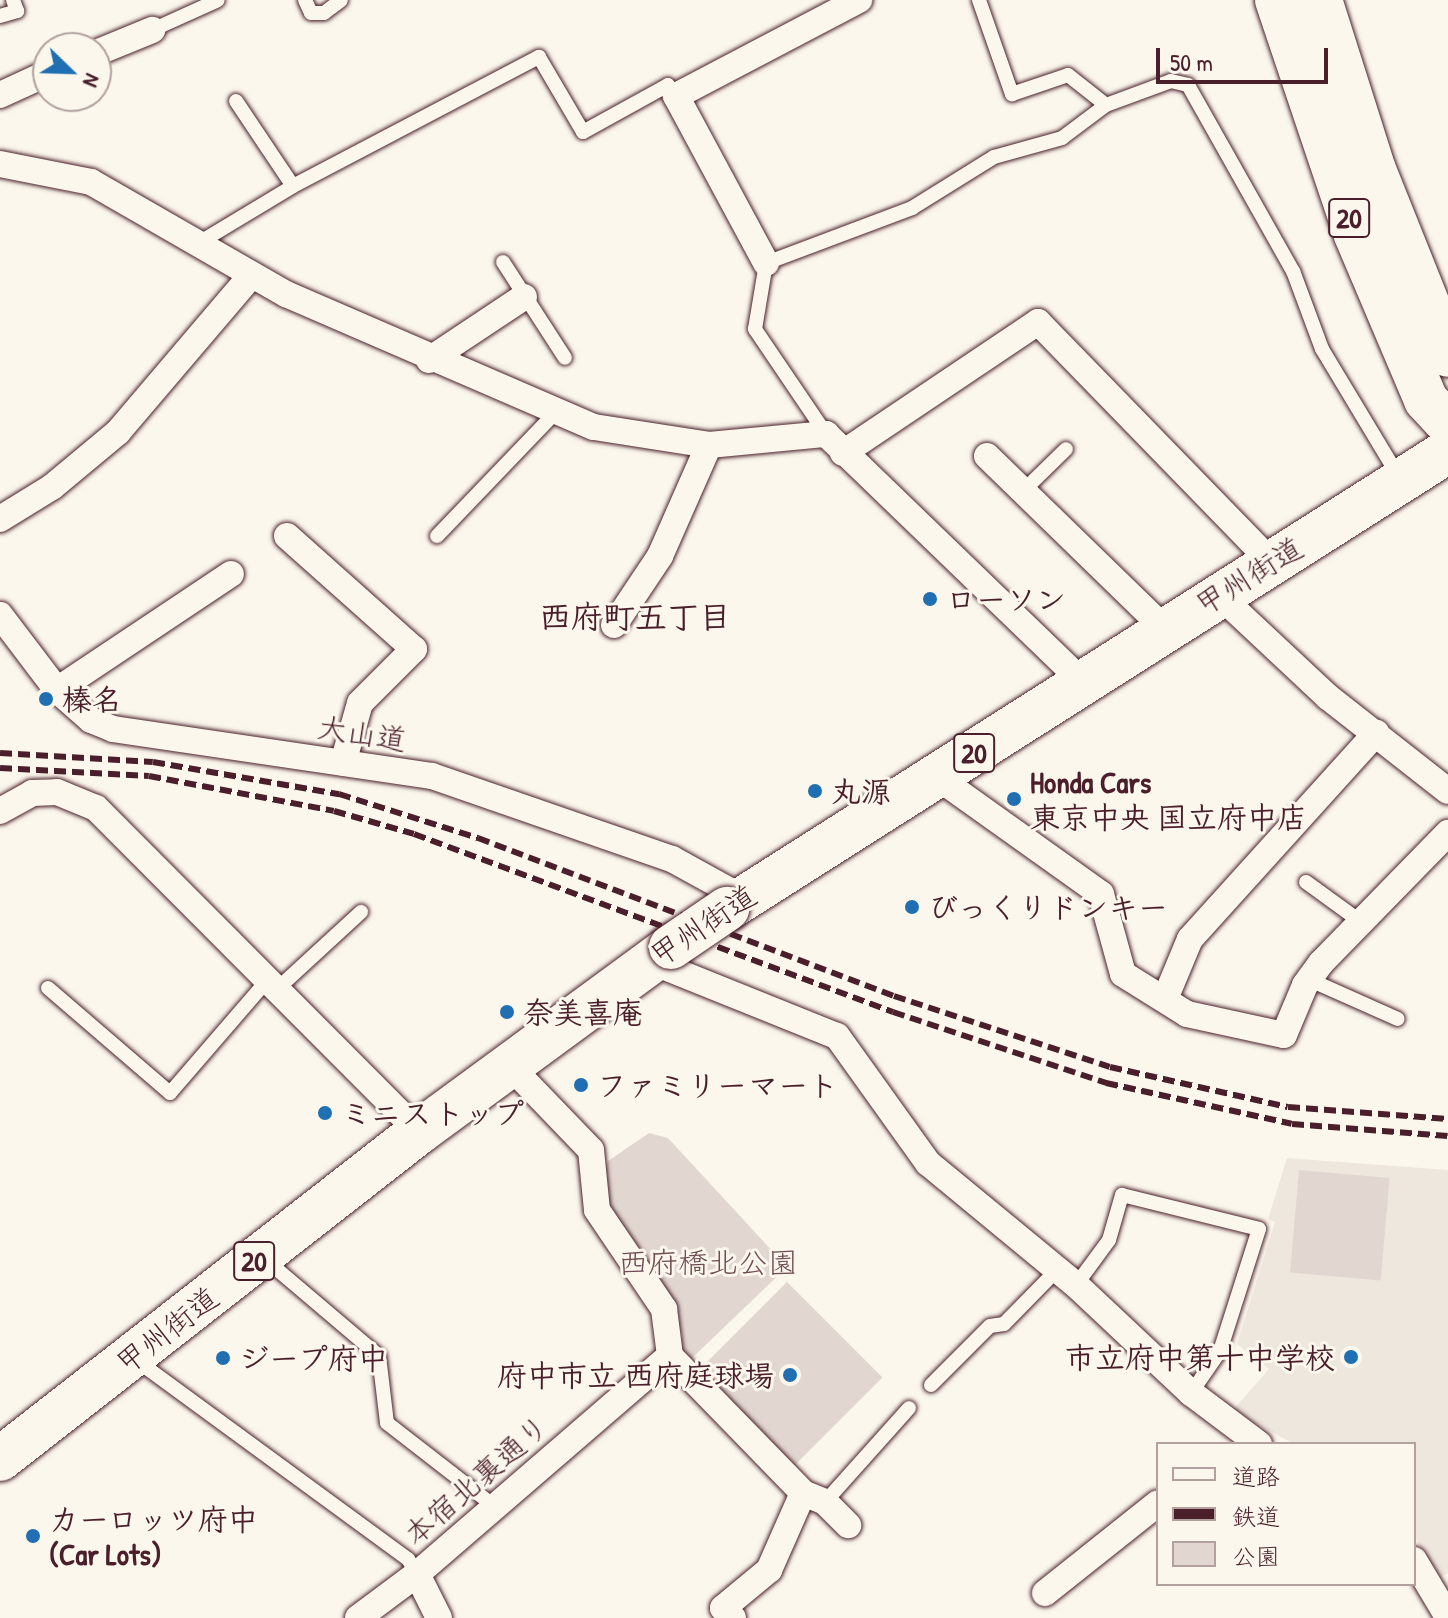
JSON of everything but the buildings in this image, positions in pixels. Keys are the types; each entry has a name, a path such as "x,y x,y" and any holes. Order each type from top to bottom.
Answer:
{"highway":[{"name":"20","path":"1277,0 1356,235 1426,400 1448,424"},
{"name":"20","path":"1320,0 1374,170 1448,355"},
{"name":"甲州街道","path":"1,1456 419,1132 660,954 735,903 1448,451"}],"street":[{"path":"766,263 676,96 859,0"},
{"path":"112,46 152,30"},
{"path":"0,95 32,80"},
{"path":"0,164 91,182 250,277 554,414 617,432 709,445 834,443 1038,322 1271,562"},
{"path":"0,519 52,487 118,432 250,277"},
{"path":"429,360 524,297"},
{"path":"834,443 1083,682"},
{"path":"614,625 660,556 709,445"},
{"path":"987,456 1165,629"},
{"path":"287,536 414,649 360,703 343,763"},
{"path":"57,690 231,574"},
{"path":"1219,595 1328,697 1448,791"},
{"name":"大山道","path":"0,615 57,690 91,720 113,729 343,763 461,786 672,859 735,903"},
{"path":"1165,999 1190,939 1376,733"},
{"path":"937,777 1101,894 1123,974 1187,1014 1284,1035 1308,979 1448,833"},
{"path":"0,811 32,793 57,792 96,808 270,987 419,1132"},
{"path":"660,954 837,1036 912,1147 1066,1278 1245,1441"},
{"path":"511,1067 591,1150 597,1210 664,1309 670,1356 814,1498 848,1525"},
{"name":"本宿北裏通り","path":"358,1618 417,1574 670,1356"},
{"path":"733,1618 723,1608 769,1570 814,1498"},
{"path":"1045,1593 1156,1505"},
{"path":"1416,1563 1448,1617"},
{"path":"417,1574 439,1618"}],"lane":[{"path":"0,16 17,11 13,0"},
{"path":"152,30 218,0"},
{"path":"305,0 311,13 324,13 341,0"},
{"path":"979,0 1012,94 1068,75 1106,105"},
{"path":"197,244 293,186 539,57 583,132 668,85 676,96"},
{"path":"834,443 755,329 766,263 912,208 994,157 1062,138 1106,105 1171,81 1188,85 1293,271 1322,349 1401,481"},
{"path":"236,101 293,186"},
{"path":"503,262 565,358"},
{"path":"437,536 554,414"},
{"path":"1023,491 1066,449"},
{"path":"1306,882 1361,922"},
{"path":"48,988 170,1093 270,987 361,912"},
{"path":"1308,979 1398,1019"},
{"path":"931,1385 990,1326 1004,1324 1066,1278 1109,1240 1122,1195 1259,1229 1220,1351 1191,1393"},
{"path":"261,1255 379,1356 387,1423 494,1506"},
{"path":"132,1357 408,1559 417,1574"},
{"path":"814,1498 909,1408"}],"shaded area":[{"name":"市立府中第十中学校","path":"1287,1158 1448,1170 1448,1573 1437,1579 1416,1539 1416,1442 1290,1442 1232,1411 1269,1369 1237,1344 1275,1222 1268,1219"}],"green space":[{"name":"西府橋北公園","path":"649,1133 668,1138 787,1267 690,1360 682,1357 682,1334 672,1308 597,1208 608,1161"},
{"path":"1299,1170 1390,1178 1381,1281 1290,1273"},
{"name":"府中市立 西府庭球場","path":"787,1282 882,1377 792,1468 696,1373"}],"railway":[{"path":"0,753 153,762 339,794 478,838 894,996 1110,1067 1288,1107 1448,1119"},
{"path":"0,768 149,776 334,811 414,834 893,1012 1106,1083 1292,1124 1448,1136"}],"place":[{"name":"ローソン","path":"930,599"},
{"name":"榛名","path":"46,699"},
{"name":"丸源","path":"815,791"},
{"name":"Honda Cars 東京中央 国立府中店","path":"1014,799"},
{"name":"びっくりドンキー","path":"912,907"},
{"name":"奈美喜庵","path":"507,1012"},
{"name":"ファミリーマート","path":"581,1085"},
{"name":"ミニストップ","path":"325,1113"},
{"name":"市立府中第十中学校","path":"1351,1357"},
{"name":"ジープ府中","path":"223,1358"},
{"name":"府中市立 西府庭球場","path":"790,1375"},
{"name":"カーロッツ府中 (Car Lots)","path":"33,1536"}],"district":[{"name":"西府町五丁目","path":"635,617"}]}
